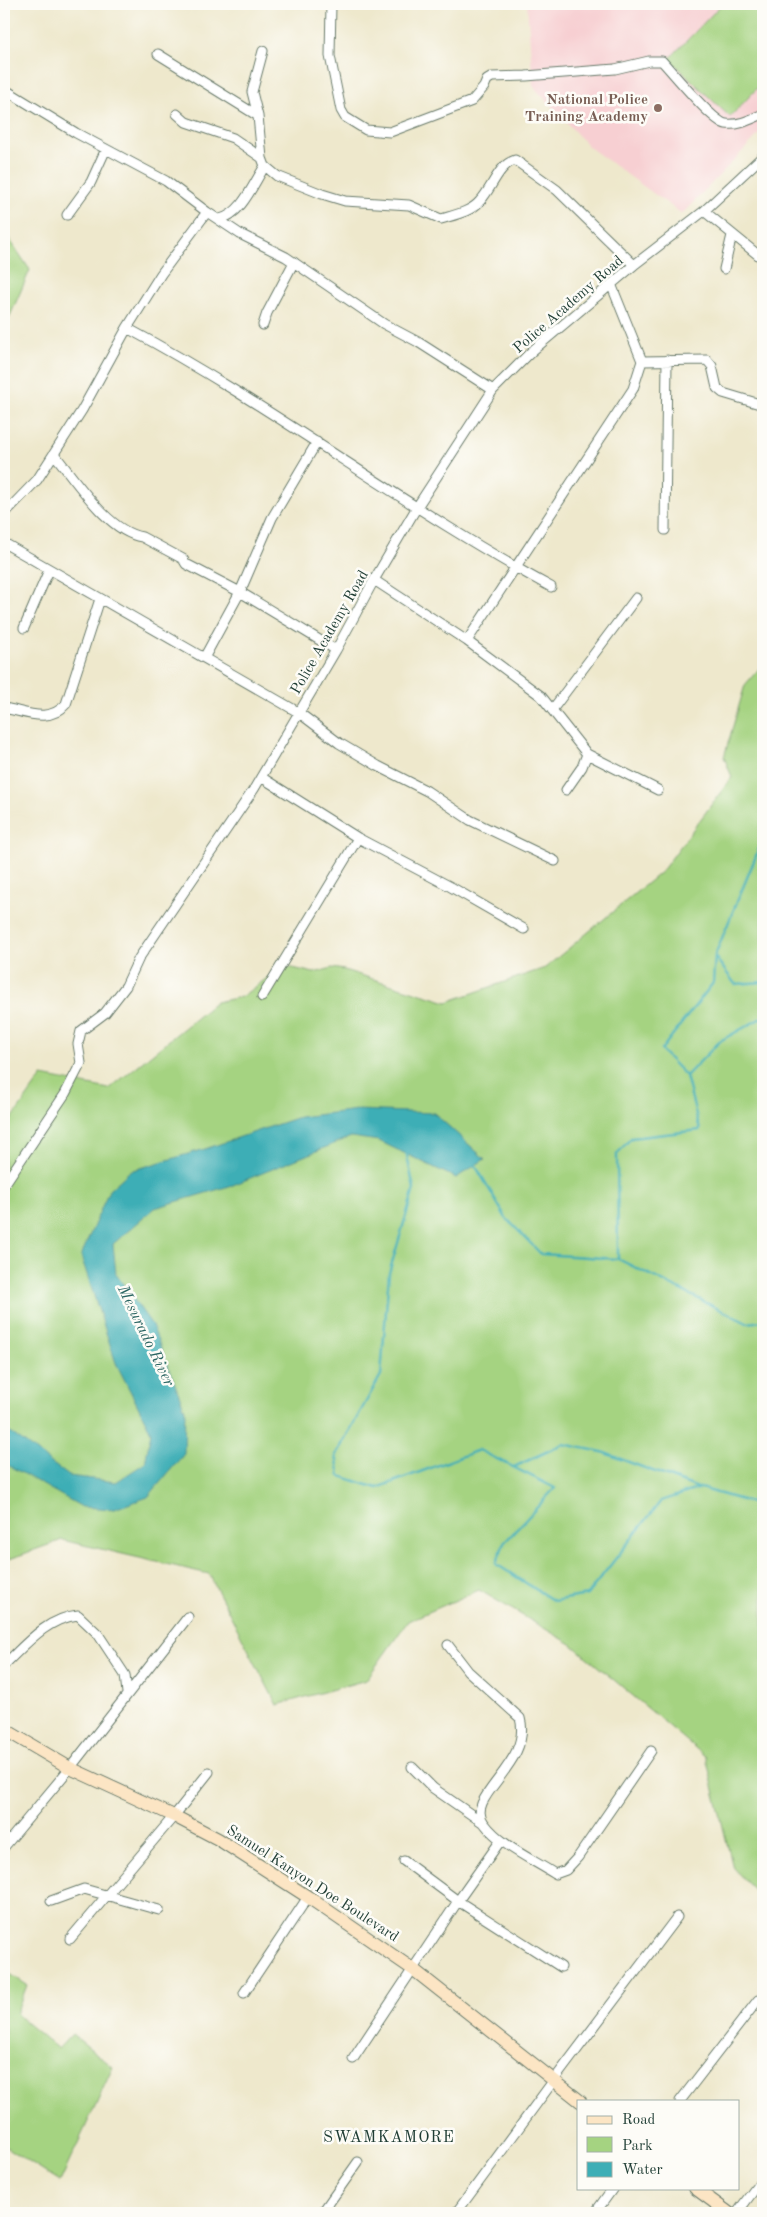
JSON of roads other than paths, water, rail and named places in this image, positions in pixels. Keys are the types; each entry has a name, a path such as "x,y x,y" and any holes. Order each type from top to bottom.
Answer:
{"street":[{"path":"331,4 330,56 341,110 345,117 366,130 390,132 455,109 472,101 484,87 487,80 492,77 615,69 649,61 662,61 711,114 724,124 739,124 763,114"},
{"path":"220,219 236,212 264,162 258,116 252,92 264,51"},
{"path":"158,54 258,116"},
{"path":"4,89 39,112 166,181 240,234 294,262 378,320 418,342 493,390"},
{"path":"177,114 186,122 233,138 264,162 277,176 322,194 345,201 409,205 441,219 469,210 479,202 507,163 515,160 557,190 634,265"},
{"path":"67,215 91,182 106,150"},
{"name":"Police Academy Road","path":"4,1185 8,1170 65,1094 77,1071 80,1063 78,1044 81,1031 105,1013 126,986 139,958 261,777 417,507 493,390 532,351 634,265 704,211 763,156"},
{"path":"704,211 763,258"},
{"path":"4,514 37,480 82,410 127,328 161,274 207,212"},
{"path":"724,268 732,235"},
{"path":"263,325 267,313 294,262"},
{"path":"468,641 633,389 642,360 611,284"},
{"path":"127,328 184,359 417,507 516,568 551,587"},
{"path":"642,360 707,360 712,366 716,388 723,393 763,405"},
{"path":"665,530 667,360"},
{"path":"204,658 240,592 272,518 317,442"},
{"path":"54,454 114,525 134,536 142,537 183,559 186,564 240,592 336,650"},
{"path":"4,543 298,712 339,743 378,766 427,791 470,820 555,861"},
{"path":"24,628 49,570"},
{"path":"374,580 468,641 541,696 587,754 658,790"},
{"path":"552,710 636,598"},
{"path":"4,708 41,716 59,712 66,704 100,599"},
{"path":"566,790 582,767 587,754"},
{"path":"261,777 358,838 451,887 524,929"},
{"path":"262,997 358,838"},
{"path":"4,1665 36,1634 65,1616 78,1615 98,1634 125,1675 127,1693"},
{"path":"4,1847 70,1768 188,1617"},
{"path":"448,1645 468,1671 520,1718 523,1729 518,1750 508,1767 484,1795 480,1806 482,1822"},
{"name":"Samuel Kanyon Doe Boulevard","path":"4,1729 70,1768 174,1816 218,1839 308,1897 414,1970 579,2100"},
{"path":"412,1767 433,1788 482,1822 501,1840 556,1874 566,1870 578,1857 651,1751"},
{"path":"70,1939 209,1772"},
{"path":"353,2059 501,1840"},
{"path":"404,1861 458,1902 561,1967"},
{"path":"51,1901 84,1889 159,1910"},
{"path":"244,1993 308,1897"},
{"path":"456,2213 677,1917"},
{"path":"681,2100 758,2000"},
{"path":"322,2213 358,2162"},
{"path":"737,2213 763,2178"},
{"path":"595,2213 612,2190"},
{"path":"698,2190 730,2213"}],"water":[{"name":"Mesurado River","path":"357,1110 434,1113 485,1159 456,1178 379,1141 351,1137 233,1185 155,1208 113,1244 116,1274 152,1325 185,1410 184,1454 148,1497 114,1509 82,1507 4,1463 4,1430 14,1435 69,1476 116,1482 145,1463 151,1432 116,1363 81,1256 109,1190 130,1171 205,1149 299,1117"}],"waterway":[{"path":"618,1259 617,1154 631,1138 700,1130 686,1076 661,1050 713,983 715,955 763,839"},
{"path":"715,957 735,984 763,982"},
{"path":"686,1076 720,1041 763,1017"},
{"path":"406,1151 414,1189 389,1273 381,1375 336,1455 340,1476 377,1488 479,1450 555,1488 504,1543 496,1564 554,1601 587,1595 661,1501 700,1488 763,1506"},
{"path":"474,1163 506,1218 541,1254 618,1259 747,1323 763,1321"},
{"path":"514,1467 563,1444 602,1452 698,1488"}],"place":[{"name":"National Police Training Academy","path":"658,108"}],"district":[{"name":"SWAMKAMORE","path":"389,2136"}]}
